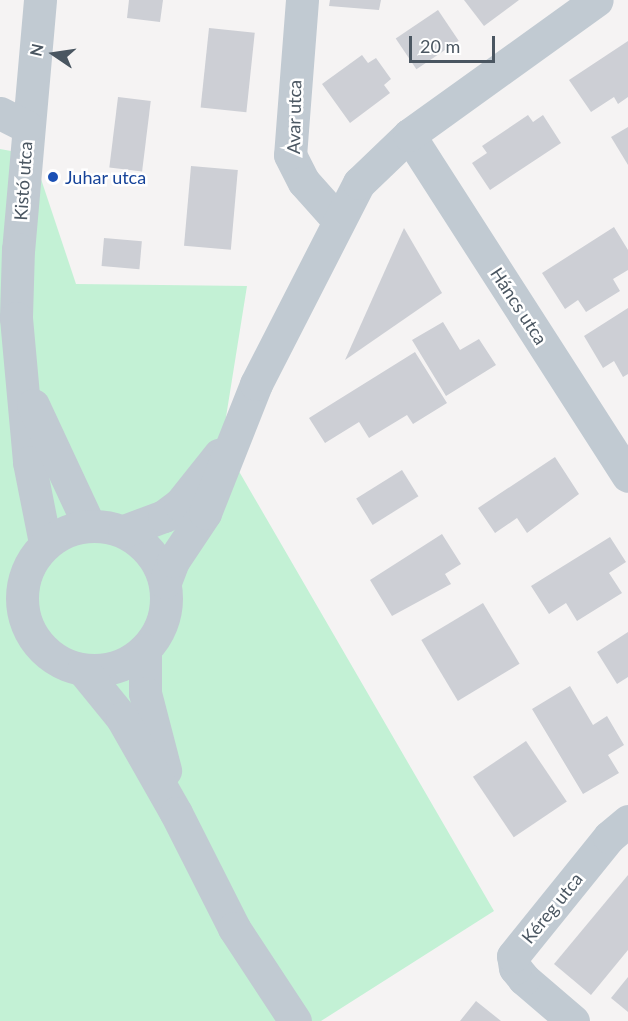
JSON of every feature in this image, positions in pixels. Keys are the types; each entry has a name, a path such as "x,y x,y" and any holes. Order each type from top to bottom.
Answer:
{"street":[{"name":"Kistó utca","path":"40,0 14,120 16,282 21,363 29,462 45,543"},
{"name":"Avar utca","path":"302,0 290,154 304,183 337,219"},
{"path":"165,582 151,552 124,531 89,525 66,530 45,543 30,562 22,584 21,607 28,629 41,649 60,663 83,670 105,670 126,663 145,650 163,618 165,582 173,561 205,513 236,434 288,315 337,219 359,183 409,135 597,0"},
{"name":"Háncs utca","path":"409,135 628,476"},
{"name":"Kistó utca","path":"21,363 44,434 89,525"},
{"path":"124,531 164,516 180,504 236,434"},
{"path":"145,650 145,693 176,813"},
{"path":"83,670 122,717 176,813 234,928 296,1021"},
{"name":"Kéreg utca","path":"573,1021 524,979 514,968 513,956 609,837 628,821"}],"green space":[{"path":"0,149 33,155 76,284 247,286 222,442 494,911 321,1021 0,1021"}],"building":[{"path":"129,0 163,0 160,22 127,18"},
{"path":"330,0 381,0 379,10 329,6"},
{"path":"464,0 519,0 484,26"},
{"path":"438,10 459,41 416,69 396,39"},
{"path":"209,28 255,33 246,112 201,108"},
{"path":"628,41 628,97 618,104 614,97 591,112 569,80"},
{"path":"362,55 368,63 376,58 391,79 384,85 390,93 350,123 322,84"},
{"path":"118,97 151,101 142,171 109,167"},
{"path":"528,115 533,122 543,115 561,143 490,190 472,163 487,153 482,146"},
{"path":"628,127 628,165 611,137"},
{"path":"191,166 238,170 231,250 184,246"},
{"path":"614,227 628,250 628,270 613,279 620,291 586,312 578,300 565,309 542,273"},
{"path":"404,228 442,293 345,360"},
{"path":"104,238 142,241 139,269 102,266"},
{"path":"628,308 628,374 623,377 614,361 603,368 584,336"},
{"path":"443,322 460,350 479,339 496,365 446,396 412,340"},
{"path":"415,352 447,403 413,424 407,415 369,438 359,422 325,443 309,418"},
{"path":"555,457 579,494 527,533 517,518 495,533 478,508"},
{"path":"402,470 418,496 373,525 356,499"},
{"path":"442,534 461,564 445,574 451,584 392,616 370,580"},
{"path":"610,537 626,562 609,573 622,593 577,621 566,603 549,614 531,586"},
{"path":"483,603 520,664 458,701 421,640"},
{"path":"628,632 628,677 617,684 597,652"},
{"path":"570,686 593,725 607,716 624,745 608,755 619,773 583,794 532,709"},
{"path":"526,741 567,802 514,837 473,777"},
{"path":"628,875 628,950 591,995 554,964"},
{"path":"628,977 628,1012 611,998"},
{"path":"476,1001 501,1021 460,1021"}],"place":[{"name":"Juhar utca","path":"53,177"}]}
